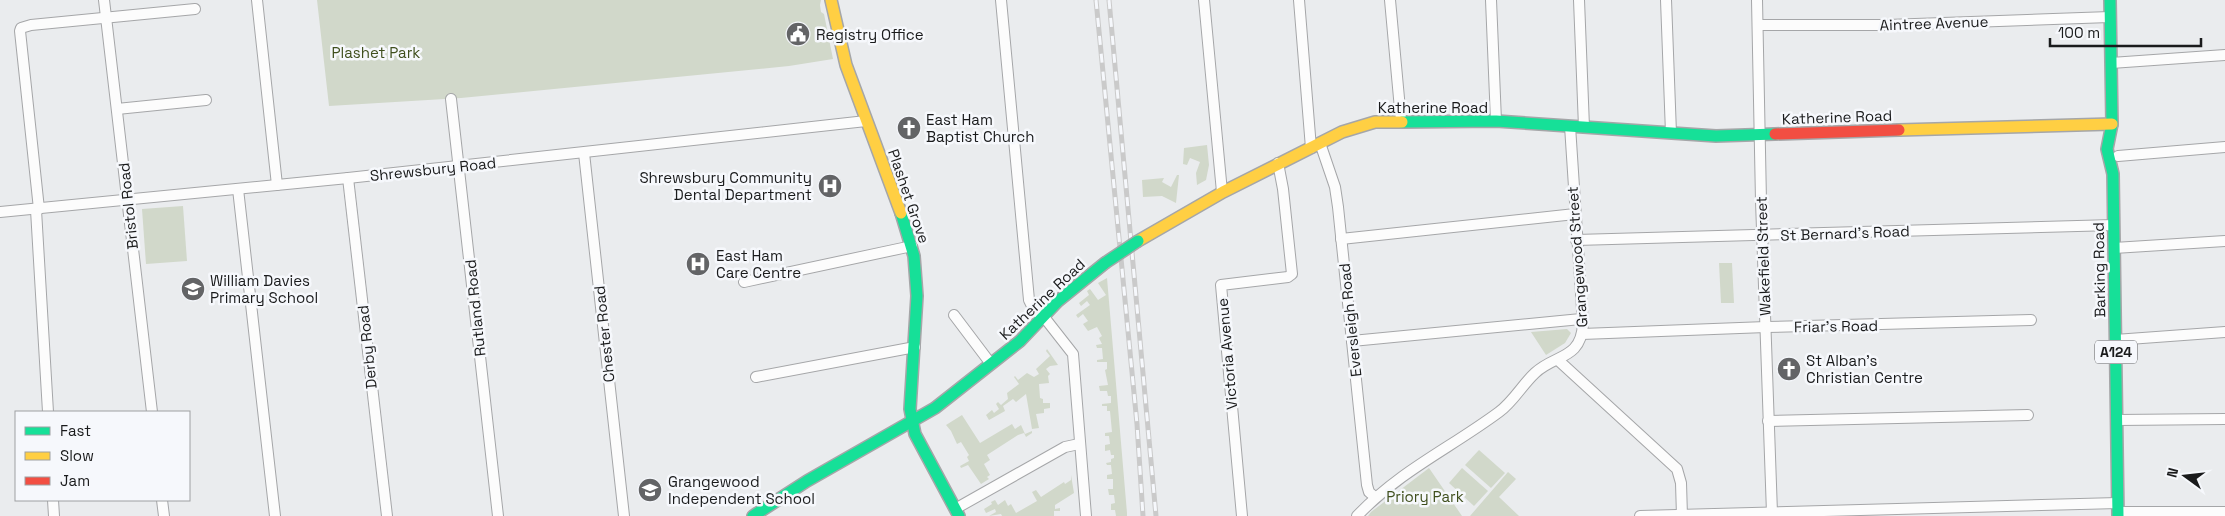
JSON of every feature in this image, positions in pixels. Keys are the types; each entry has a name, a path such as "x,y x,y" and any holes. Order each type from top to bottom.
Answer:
{"main road":[{"name":"Plashet Grove","path":"831,0 846,65 896,195 912,246 917,280 915,347 910,401 912,422 918,441 957,512"},
{"name":"Barking Road","path":"2110,0 2112,124 2108,135 2108,162 2113,174 2118,510"},
{"name":"Katherine Road","path":"753,516 830,467 935,408 1020,341 1060,299 1105,263 1138,241 1204,201 1359,124 1401,120 1496,122 1716,136 2112,124"},
{"name":"Barking Road","path":"2112,124 2117,135 2118,156 2118,162 2113,174"}],"street":[{"name":"Bristol Road","path":"104,0 152,411"},
{"path":"257,0 277,185"},
{"path":"1001,0 1029,300 1073,354 1086,516"},
{"path":"1204,0 1222,192"},
{"name":"Eversleigh Road","path":"1298,0 1315,146 1335,186 1367,485 1369,492 1375,497"},
{"path":"1390,0 1401,120"},
{"path":"1491,0 1496,122"},
{"path":"1579,0 1584,127"},
{"path":"1666,0 1671,133"},
{"name":"Wakefield Street","path":"1758,0 1759,135 1772,513"},
{"path":"48,411 38,209 20,32 22,28 31,25 195,9"},
{"name":"Aintree Avenue","path":"1758,25 1887,25 2110,17"},
{"path":"2111,63 2225,55"},
{"name":"Rutland Road","path":"451,99 498,516"},
{"path":"117,109 206,100"},
{"name":"Shrewsbury Road","path":"0,212 348,178 866,121"},
{"name":"Grangewood Street","path":"1357,516 1375,497 1416,465 1501,411 1537,371 1570,353 1578,344 1582,334 1570,126"},
{"path":"2118,156 2225,147"},
{"name":"Chester Road","path":"584,153 624,516"},
{"name":"Victoria Avenue","path":"1242,516 1221,285 1288,277 1292,274 1283,189 1278,163"},
{"name":"Derby Road","path":"348,178 386,516"},
{"path":"238,189 275,516"},
{"path":"1341,239 1575,214"},
{"name":"St Bernard's Road","path":"1576,240 2114,225"},
{"path":"2114,248 2225,242"},
{"path":"744,282 912,246"},
{"path":"954,315 991,364"},
{"path":"1352,341 1581,319"},
{"name":"Friar's Road","path":"1582,334 2031,320"},
{"path":"2115,340 2225,332"},
{"path":"756,377 915,347"},
{"path":"1558,360 1677,469 1681,483 1682,516"},
{"path":"1768,421 2028,415"},
{"path":"2117,420 2225,420"},
{"path":"957,512 1065,447 1079,444"},
{"path":"53,501 54,516"},
{"path":"162,501 164,516"},
{"path":"1640,516 2118,510 2225,512"}],"green space":[{"name":"Plashet Park","path":"317,0 821,0 821,12 824,14 833,59 789,66 461,98 329,106"},
{"path":"1207,145 1209,165 1206,180 1197,185 1196,173 1200,162 1190,158 1187,165 1183,164 1184,148"},
{"path":"1177,175 1179,175 1176,203 1162,196 1143,197 1142,180 1164,178 1162,182 1171,187"},
{"path":"183,206 187,261 146,264 142,209"},
{"path":"1719,263 1732,263 1734,303 1721,303"},
{"path":"1107,278 1127,516 1116,516 1115,510 1111,510 1111,504 1115,503 1114,495 1109,495 1108,489 1113,489 1113,479 1107,479 1107,475 1112,474 1111,465 1106,463 1111,462 1114,455 1111,455 1110,450 1105,451 1105,445 1110,444 1109,436 1105,436 1105,433 1112,432 1110,411 1107,411 1107,406 1102,406 1102,404 1111,403 1111,396 1108,396 1107,391 1100,391 1099,386 1108,385 1105,370 1107,369 1107,362 1097,362 1097,360 1103,359 1102,348 1097,348 1096,345 1102,344 1099,338 1102,336 1097,327 1088,331 1083,324 1088,321 1083,314 1078,318 1076,315 1090,305 1087,301 1081,306 1079,303 1089,295 1087,291 1090,289 1098,300 1106,295 1098,283"},
{"path":"1567,329 1571,333 1565,343 1546,355 1531,332"},
{"path":"1047,349 1058,365 1050,366 1046,369 1050,374 1048,376 1049,383 1039,384 1040,398 1043,399 1043,403 1050,403 1050,408 1044,409 1044,413 1036,414 1039,428 1032,429 1026,394 1016,402 1013,399 1003,406 1005,411 989,420 986,415 992,410 994,413 999,409 996,404 998,402 1001,405 1008,399 1007,393 1019,384 1015,376 1018,380 1027,373 1034,377 1039,374 1036,369 1050,356 1046,351"},
{"path":"962,415 980,443 1012,424 1015,429 1021,425 1025,434 1032,431 1032,433 1026,437 1024,433 1018,435 987,455 990,460 984,464 990,475 987,477 989,479 981,484 968,465 961,468 960,466 969,461 967,457 969,455 961,442 957,444 946,425"},
{"path":"1479,450 1505,473 1491,488 1465,465"},
{"name":"Priory Park","path":"1429,468 1462,516 1368,516 1371,512"},
{"path":"1462,468 1488,491 1474,506 1449,483"},
{"path":"1508,472 1516,479 1499,497 1519,516 1470,516"},
{"path":"1071,475 1074,493 1055,505 1055,509 1060,508 1060,511 1054,511 1054,516 1002,516 1001,514 989,516 996,512 995,509 986,513 984,509 995,500 998,505 1005,500 1008,506 1011,504 1016,513 1037,501 1032,492 1036,490 1041,497 1064,482 1065,484 1071,480"}],"railway":[{"path":"1096,0 1137,424 1143,516"},
{"path":"1109,0 1156,516"}],"traffic: fast":[{"path":"2110,0 2112,124 2107,149 2113,174 2118,516"},
{"path":"1402,122 1496,121 1716,136 1775,134"},
{"path":"901,213 914,256 917,296 910,409 915,434 959,516"},
{"path":"1105,263 1138,241"},
{"path":"753,516 807,481 935,408 1020,341 1058,301 1105,263"}],"traffic: slow":[{"path":"831,0 846,65 901,213"},
{"path":"1138,241 1223,192 1342,132 1375,122 1402,122"},
{"path":"1899,130 2112,124"}],"traffic: jam":[{"path":"1775,134 1899,130"}],"place":[{"name":"Registry Office","path":"798,34"},
{"name":"East Ham Baptist Church","path":"909,128"},
{"name":"Shrewsbury Community Dental Department","path":"830,186"},
{"name":"East Ham Care Centre","path":"698,264"},
{"name":"William Davies Primary School","path":"193,289"},
{"name":"St Alban's Christian Centre","path":"1789,369"},
{"name":"Grangewood Independent School","path":"650,490"}]}
